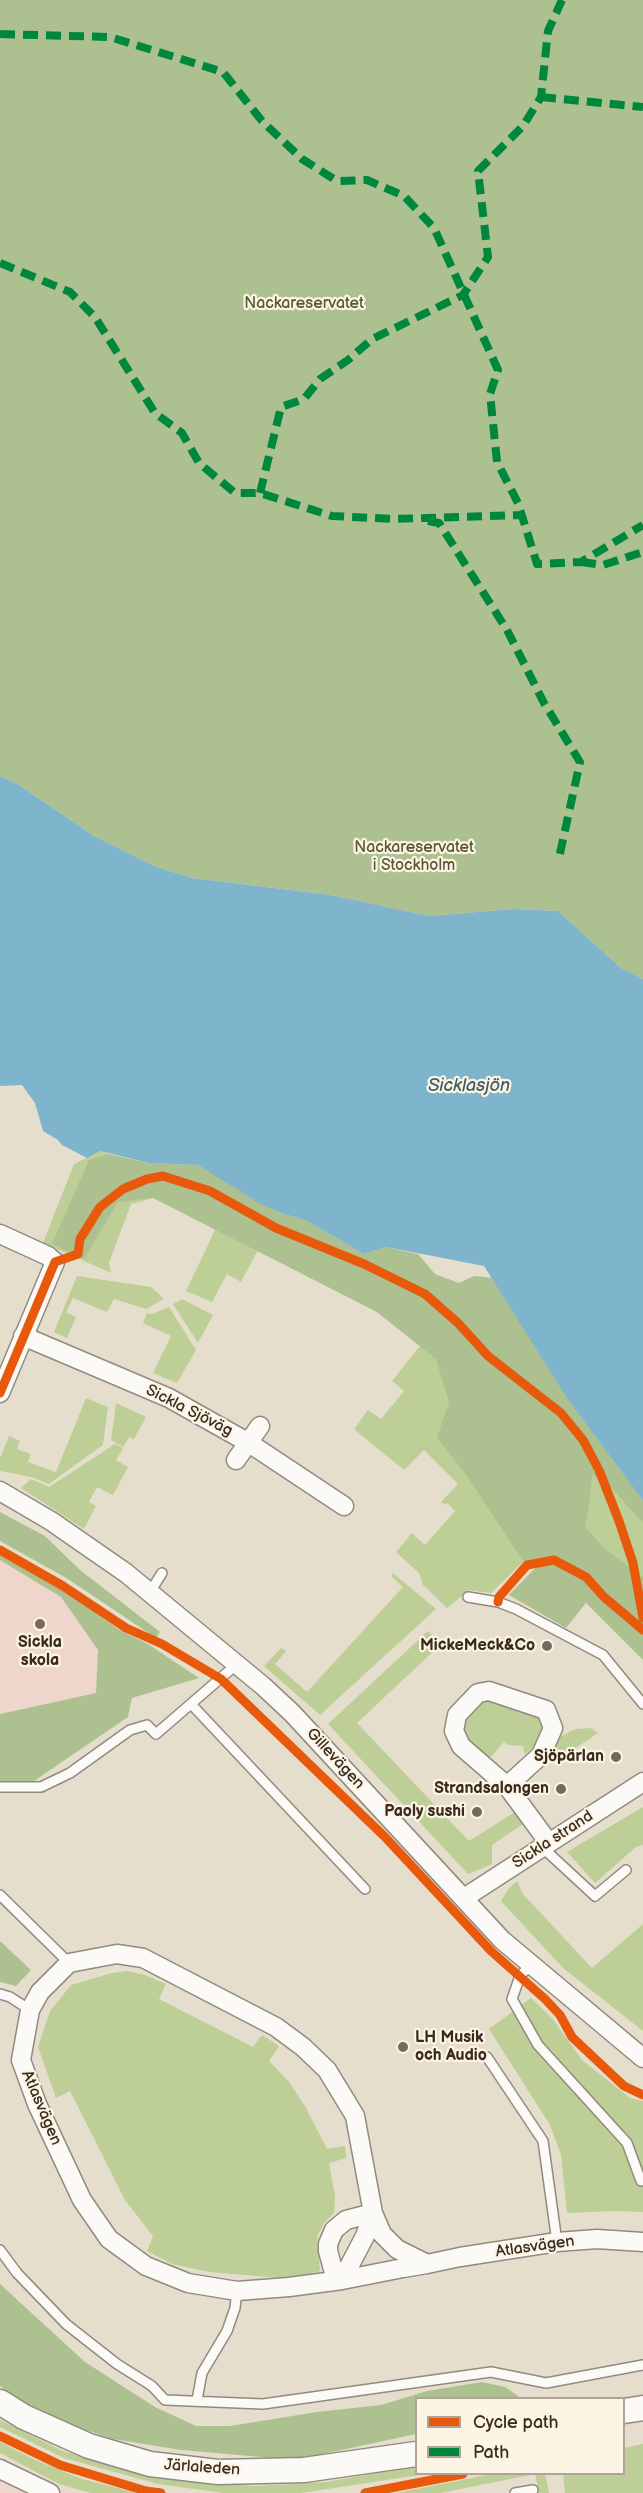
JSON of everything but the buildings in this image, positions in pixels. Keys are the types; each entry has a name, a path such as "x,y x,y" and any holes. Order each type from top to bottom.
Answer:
{"main road":[{"name":"Järlaleden","path":"0,2402 24,2417 89,2446 150,2464 218,2472 304,2470 415,2454"}],"street":[{"path":"0,1234 56,1262 0,1393"},
{"name":"Sickla Sjöväg","path":"23,1336 169,1398 249,1443 344,1506"},
{"path":"236,1460 260,1426"},
{"name":"Gillevägen","path":"0,1491 51,1521 126,1573 237,1664 292,1713 502,1940 643,2058"},
{"path":"507,1786 541,1755 553,1728 546,1710 489,1691 478,1693 457,1715 454,1731 461,1746 507,1786 545,1845"},
{"name":"Sickla strand","path":"464,1898 643,1782"},
{"path":"69,1963 117,1954 143,1958 276,2027 303,2047 327,2070 355,2116 373,2213 382,2234 398,2249 427,2264"},
{"name":"Atlasvägen","path":"69,1963 40,1992 30,2010 21,2060 37,2104 82,2200 109,2239 146,2266 188,2283 237,2290 289,2287 339,2280 557,2242 597,2239 643,2242"},
{"path":"339,2280 365,2236 373,2213"},
{"path":"339,2280 328,2252 330,2237 339,2224 346,2220 373,2213"},
{"path":"0,2469 50,2493"}],"lane":[{"path":"150,1592 162,1573"},
{"path":"468,1597 498,1602 516,1609 603,1655 643,1704"},
{"path":"0,1787 41,1787 70,1773 130,1730 147,1725 156,1734 237,1664"},
{"path":"192,1705 365,1889"},
{"path":"545,1845 595,1896 626,1870"},
{"path":"0,1895 69,1963"},
{"path":"531,1964 520,1976 512,1999 538,2045 627,2143 641,2181"},
{"path":"0,1994 10,1997 30,2010"},
{"path":"487,2057 543,2141 557,2242"},
{"path":"0,2250 17,2273 66,2324 117,2364 152,2386 165,2400 197,2400 238,2405 263,2404 491,2372 546,2383 643,2365"},
{"path":"197,2400 202,2373 227,2331 235,2308 237,2290"},
{"path":"515,2493 533,2490"}],"shaded area":[{"name":"Sickla skola","path":"0,1560 61,1597 98,1650 96,1693 0,1714"},
{"path":"0,2459 31,2476 75,2493 0,2493"}],"green space":[{"name":"Nackareservatet","path":"0,0 643,0 643,979 621,968 558,911 513,909 429,916 331,895 192,878 154,866 94,836 19,785 0,776"},
{"path":"100,1151 156,1168 198,1168 643,1504 643,1622 546,1556 524,1561 491,1593 469,1590 447,1608 423,1585 419,1573 396,1552 412,1533 425,1545 455,1511 447,1503 445,1505 441,1502 458,1484 424,1450 404,1470 354,1429 368,1410 381,1419 404,1391 392,1381 420,1346 377,1312 258,1250 241,1282 227,1274 212,1302 186,1291 216,1228 153,1198 131,1204 109,1263 111,1273 43,1243 74,1164"},
{"path":"108,1154 149,1163 198,1165 284,1214 305,1220 364,1254 386,1247 418,1254 435,1274 459,1283 474,1276 502,1279 643,1495 643,1523 609,1485 592,1475 585,1527 605,1549 643,1577 643,1660 586,1603 566,1628 509,1595 546,1557 523,1561 467,1476 437,1437 449,1402 436,1359 377,1312 153,1198 118,1202 84,1259 52,1244 89,1160"},
{"path":"77,1276 151,1287 164,1299 146,1309 114,1299 107,1312 73,1298 66,1312 76,1317 67,1338 54,1332"},
{"path":"182,1299 213,1315 198,1343 173,1304"},
{"path":"169,1307 196,1350 177,1383 153,1373 171,1336 143,1323 147,1313 152,1314"},
{"path":"86,1398 108,1407 103,1445 49,1484 31,1477 0,1471 0,1458 9,1436 20,1441 17,1449 31,1454 28,1462 56,1472"},
{"path":"116,1403 146,1417 134,1439 129,1437 123,1447 111,1440"},
{"path":"115,1444 123,1448 116,1460 128,1467 113,1495 97,1487 89,1502 96,1506 84,1529 21,1488 31,1479 49,1487"},
{"path":"0,1512 45,1536 80,1570 160,1632 156,1638 68,1579 0,1541"},
{"path":"0,1554 70,1595 118,1629 148,1644 199,1678 132,1698 128,1717 34,1781 0,1783 0,1714 96,1693 98,1650 61,1597 0,1560"},
{"path":"393,1573 436,1609 320,1715 264,1666 281,1648 286,1651 275,1664 307,1692 403,1587 391,1576"},
{"path":"428,1631 440,1645 357,1723 469,1841 518,1810 526,1822 492,1845 492,1864 468,1874 328,1724"},
{"path":"492,1699 541,1715 544,1723 541,1735 534,1747 526,1753 524,1753 523,1746 508,1745 504,1742 491,1757 483,1758 464,1737 463,1720 482,1701"},
{"path":"591,1728 598,1733 555,1762 547,1753 557,1738 576,1729"},
{"path":"643,1807 643,1845 636,1847 595,1883 567,1852"},
{"path":"517,1881 523,1894 592,1968 643,1924 643,2031 563,1968 501,1901 509,1888"},
{"path":"0,1941 31,1970 16,1986 0,1982"},
{"path":"127,1971 145,1975 166,1984 159,1999 253,2047 262,2035 279,2046 269,2061 289,2082 305,2106 327,2149 345,2146 346,2158 329,2163 335,2196 334,2213 324,2223 317,2237 320,2271 291,2279 209,2272 172,2264 147,2251 153,2236 125,2200 70,2091 56,2098 38,2047 50,2011 71,1985"},
{"path":"531,1998 552,2018 582,2060 630,2098 643,2101 643,2212 567,2213 561,2155 550,2125 489,2029"},
{"path":"0,2284 85,2362 155,2407 196,2426 230,2426 317,2412 381,2405 427,2391 482,2382 505,2387 520,2397 415,2397 415,2434 295,2460 181,2450 113,2439 56,2420 18,2400 0,2386"},
{"path":"0,2420 63,2451 130,2470 192,2482 256,2486 326,2482 415,2466 415,2475 419,2475 301,2493 223,2493 158,2484 64,2458 0,2427"},
{"path":"0,2442 79,2478 136,2493 91,2493 59,2484 0,2453"},
{"path":"643,2444 643,2493 565,2493 563,2475 625,2475 625,2448"},
{"path":"487,2475 530,2475 440,2493 396,2493"},
{"path":"535,2475 545,2475 549,2493 539,2493"}],"water":[{"name":"Sicklasjön","path":"0,776 19,785 94,836 154,866 192,878 331,895 429,916 513,909 558,911 621,968 643,979 643,1500 567,1398 484,1266 386,1247 364,1254 305,1220 259,1203 198,1165 149,1163 100,1151 87,1158 62,1145 43,1131 35,1103 22,1085 0,1086"}],"marked path":[{"path":"260,493 281,407 304,399 320,379 348,360 372,339 463,295 488,257 478,171 523,126 541,97 548,31 562,0"},
{"path":"0,34 110,37 223,72 262,121 302,159 337,181 367,180 404,196 434,228 498,370 490,394 497,462 518,503 537,564 581,562 643,525"},
{"path":"541,97 643,107"},
{"path":"0,263 70,292 95,317 155,413 182,433 199,463 235,493 260,493 332,516 393,519 521,515"},
{"path":"428,521 439,523 507,630 544,703 580,762 559,858"},
{"path":"581,562 603,565 643,552"}],"cycle path":[{"path":"0,1393 55,1262 78,1254 80,1239 100,1207 123,1189 147,1179 163,1176 210,1191 276,1228 364,1264 425,1294 458,1323 488,1356 561,1413 583,1440 599,1470 633,1563 643,1618"},
{"path":"0,1550 63,1586 126,1628 162,1644 221,1679 385,1837 491,1951 545,1999 560,2015 572,2037 624,2086 643,2095"},
{"path":"498,1602 499,1597 527,1565 554,1560 586,1577 604,1597 643,1630"},
{"path":"0,2436 60,2465 146,2491 161,2493"},
{"path":"365,2493 458,2475"}],"place":[{"name":"Sickla skola","path":"40,1624"},
{"name":"MickeMeck&Co","path":"547,1646"},
{"name":"Sjöpärlan","path":"616,1757"},
{"name":"Strandsalongen","path":"561,1789"},
{"name":"Paoly sushi","path":"477,1812"},
{"name":"LH Musik och Audio","path":"403,2047"}],"park label":[{"name":"Nackareservatet i Stockholm","path":"414,857"}]}
